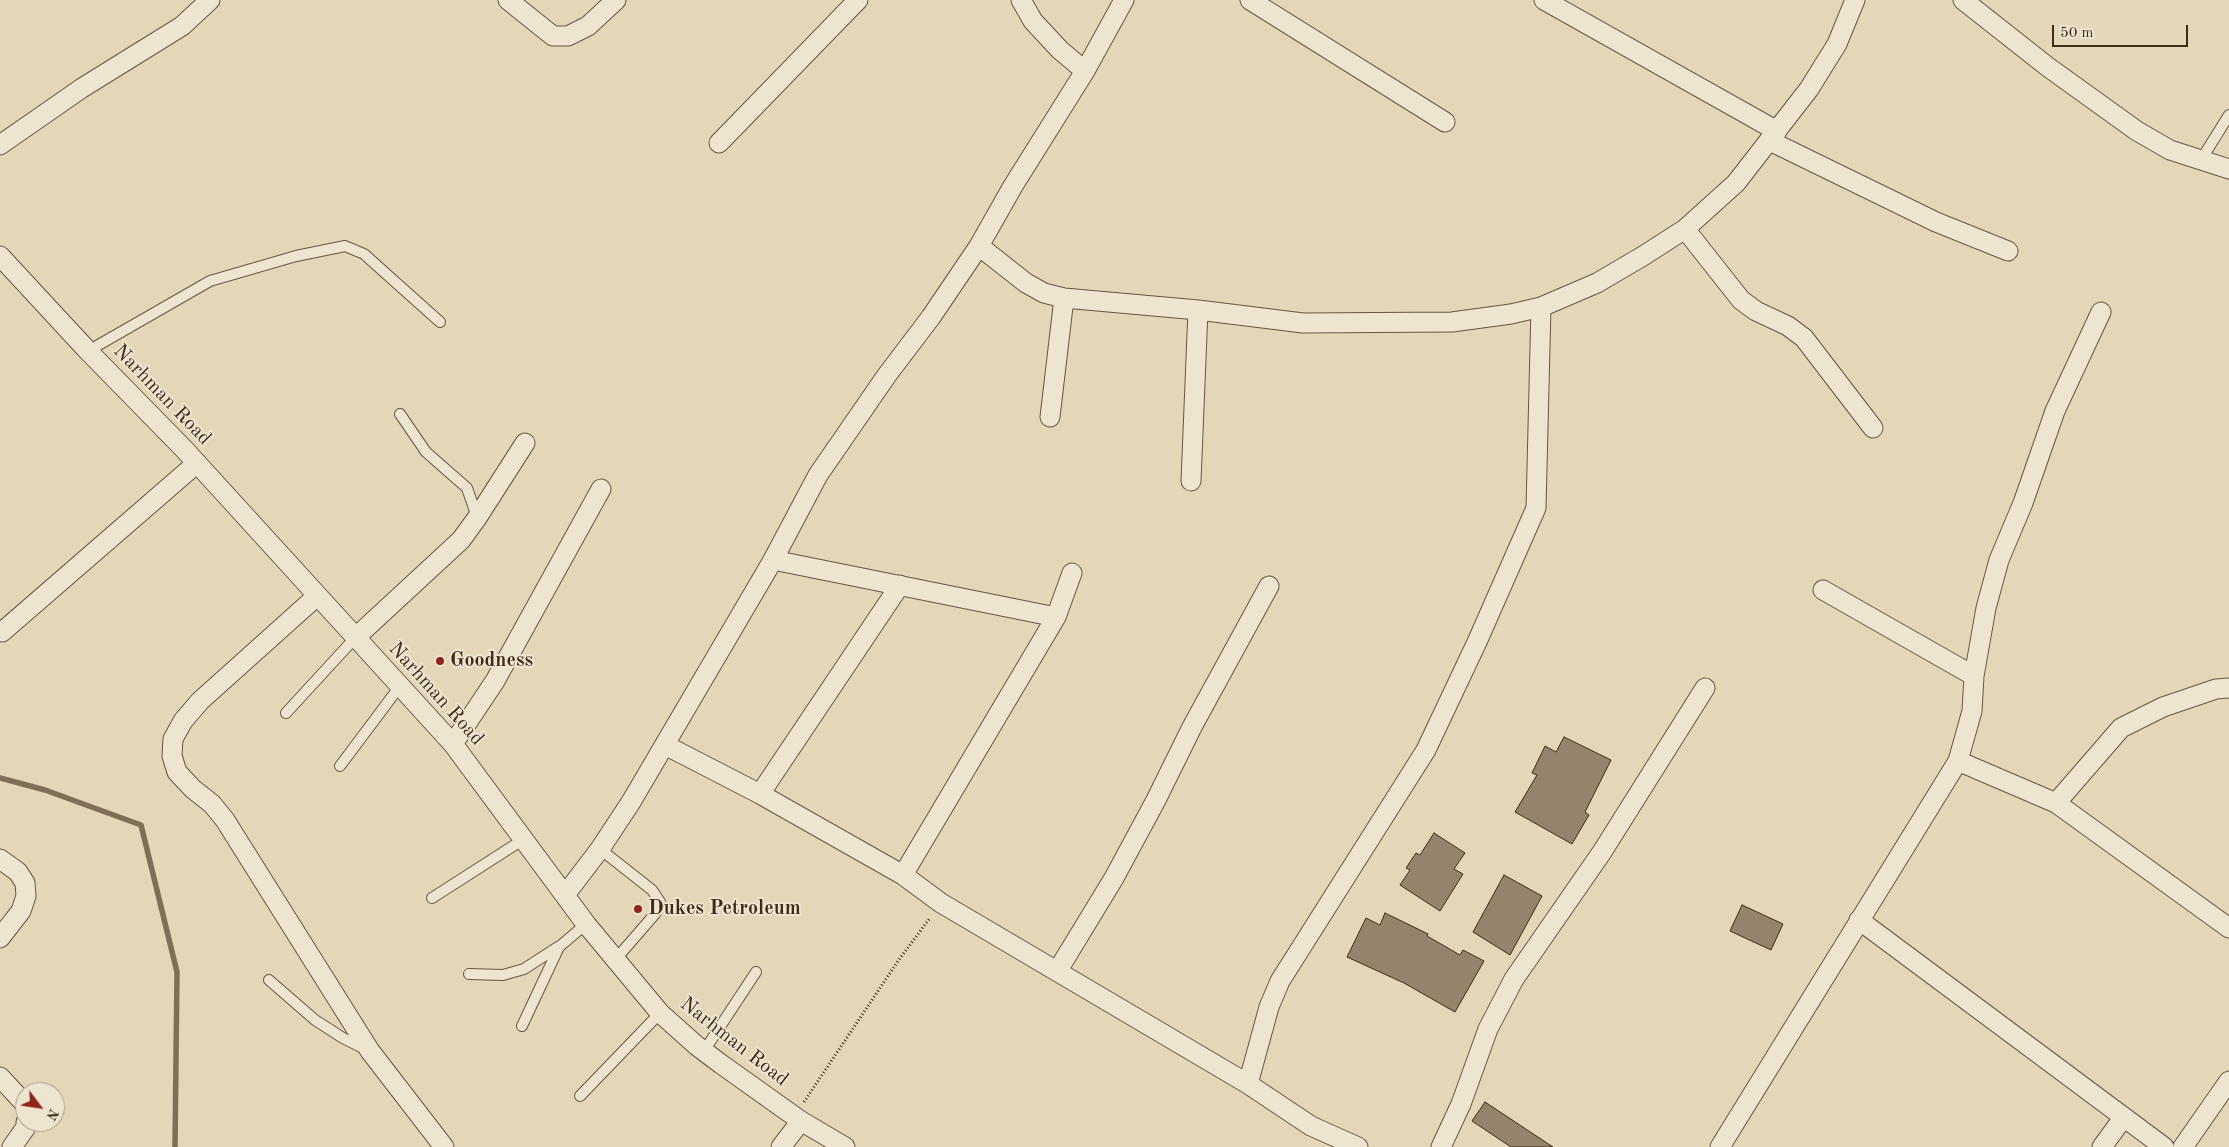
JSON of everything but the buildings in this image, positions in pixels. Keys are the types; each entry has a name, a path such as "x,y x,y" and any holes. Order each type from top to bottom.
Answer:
{"street":[{"path":"0,146 82,88 182,26 210,0"},
{"path":"508,0 553,36 568,36 588,26 616,0"},
{"path":"719,142 858,0"},
{"path":"1021,0 1033,20 1060,50 1085,70"},
{"path":"565,895 600,849 665,745 773,560 818,475 887,374 931,317 980,246 1013,186 1085,70 1124,0"},
{"path":"1250,0 1445,122"},
{"path":"1544,0 1774,136 1936,222 2008,251"},
{"path":"980,246 1026,283 1044,293 1064,298 1198,310 1303,323 1452,322 1511,314 1541,307 1597,283 1685,229 1736,183 1809,89 1837,44 1855,0"},
{"path":"1964,0 2048,67 2137,131 2170,150 2229,169"},
{"path":"1685,229 1741,300 1788,326 1804,338 1873,428"},
{"name":"Narhman Road","path":"0,256 196,463 453,744 586,924 660,1013 704,1052 798,1119 845,1147"},
{"path":"1050,417 1064,298"},
{"path":"1248,1084 1269,1007 1280,981 1426,750 1477,642 1536,508 1541,307"},
{"path":"1190,481 1198,310"},
{"path":"1720,1147 1958,761 1972,711 1974,676 1986,608 1999,560 2023,503 2055,411 2102,312"},
{"path":"355,638 461,540 478,518 525,443"},
{"path":"2,632 196,463"},
{"path":"453,744 495,681 601,489"},
{"path":"773,560 1056,617"},
{"path":"903,875 1056,617 1072,573"},
{"path":"760,794 900,585"},
{"path":"1058,970 1119,869 1192,727 1269,586"},
{"path":"1823,590 1974,676"},
{"path":"317,596 200,701 183,721 173,739 172,756 176,772 212,804 225,820 370,1052 444,1147"},
{"path":"1441,1147 1462,1104 1488,1029 1514,979 1602,852 1705,688"},
{"path":"2056,804 2121,728 2163,707 2216,689 2229,688"},
{"path":"665,745 760,794 903,875 941,903 1058,970 1248,1084 1311,1126 1358,1147"},
{"path":"1958,761 2056,804 2229,928"},
{"path":"0,859 18,872 26,883 26,896 21,911 0,938"},
{"path":"1859,920 2164,1147"},
{"path":"0,1077 15,1093"},
{"path":"2183,1147 2229,1081"},
{"path":"2102,1147 2123,1118"},
{"path":"780,1147 798,1119"},
{"path":"12,1147 23,1132"}],"lane":[{"path":"2201,160 2229,115"},
{"path":"88,351 210,281 296,256 345,246 364,254 440,322"},
{"path":"400,414 426,452 467,488 478,518"},
{"path":"286,713 355,638"},
{"path":"340,766 400,686"},
{"path":"432,898 524,839"},
{"path":"600,849 652,890 660,902 655,914 615,960"},
{"path":"469,974 503,975 517,971 559,947 586,924"},
{"path":"522,1026 559,947"},
{"path":"704,1052 756,972"},
{"path":"269,980 315,1020 370,1052"},
{"path":"580,1096 660,1013"}],"path":[{"path":"798,1119 898,962 941,903"}],"waterway":[{"path":"0,778 45,790 141,825 177,972 175,1147"}],"place":[{"name":"Goodness","path":"440,661"},
{"name":"Dukes Petroleum","path":"638,909"}]}
